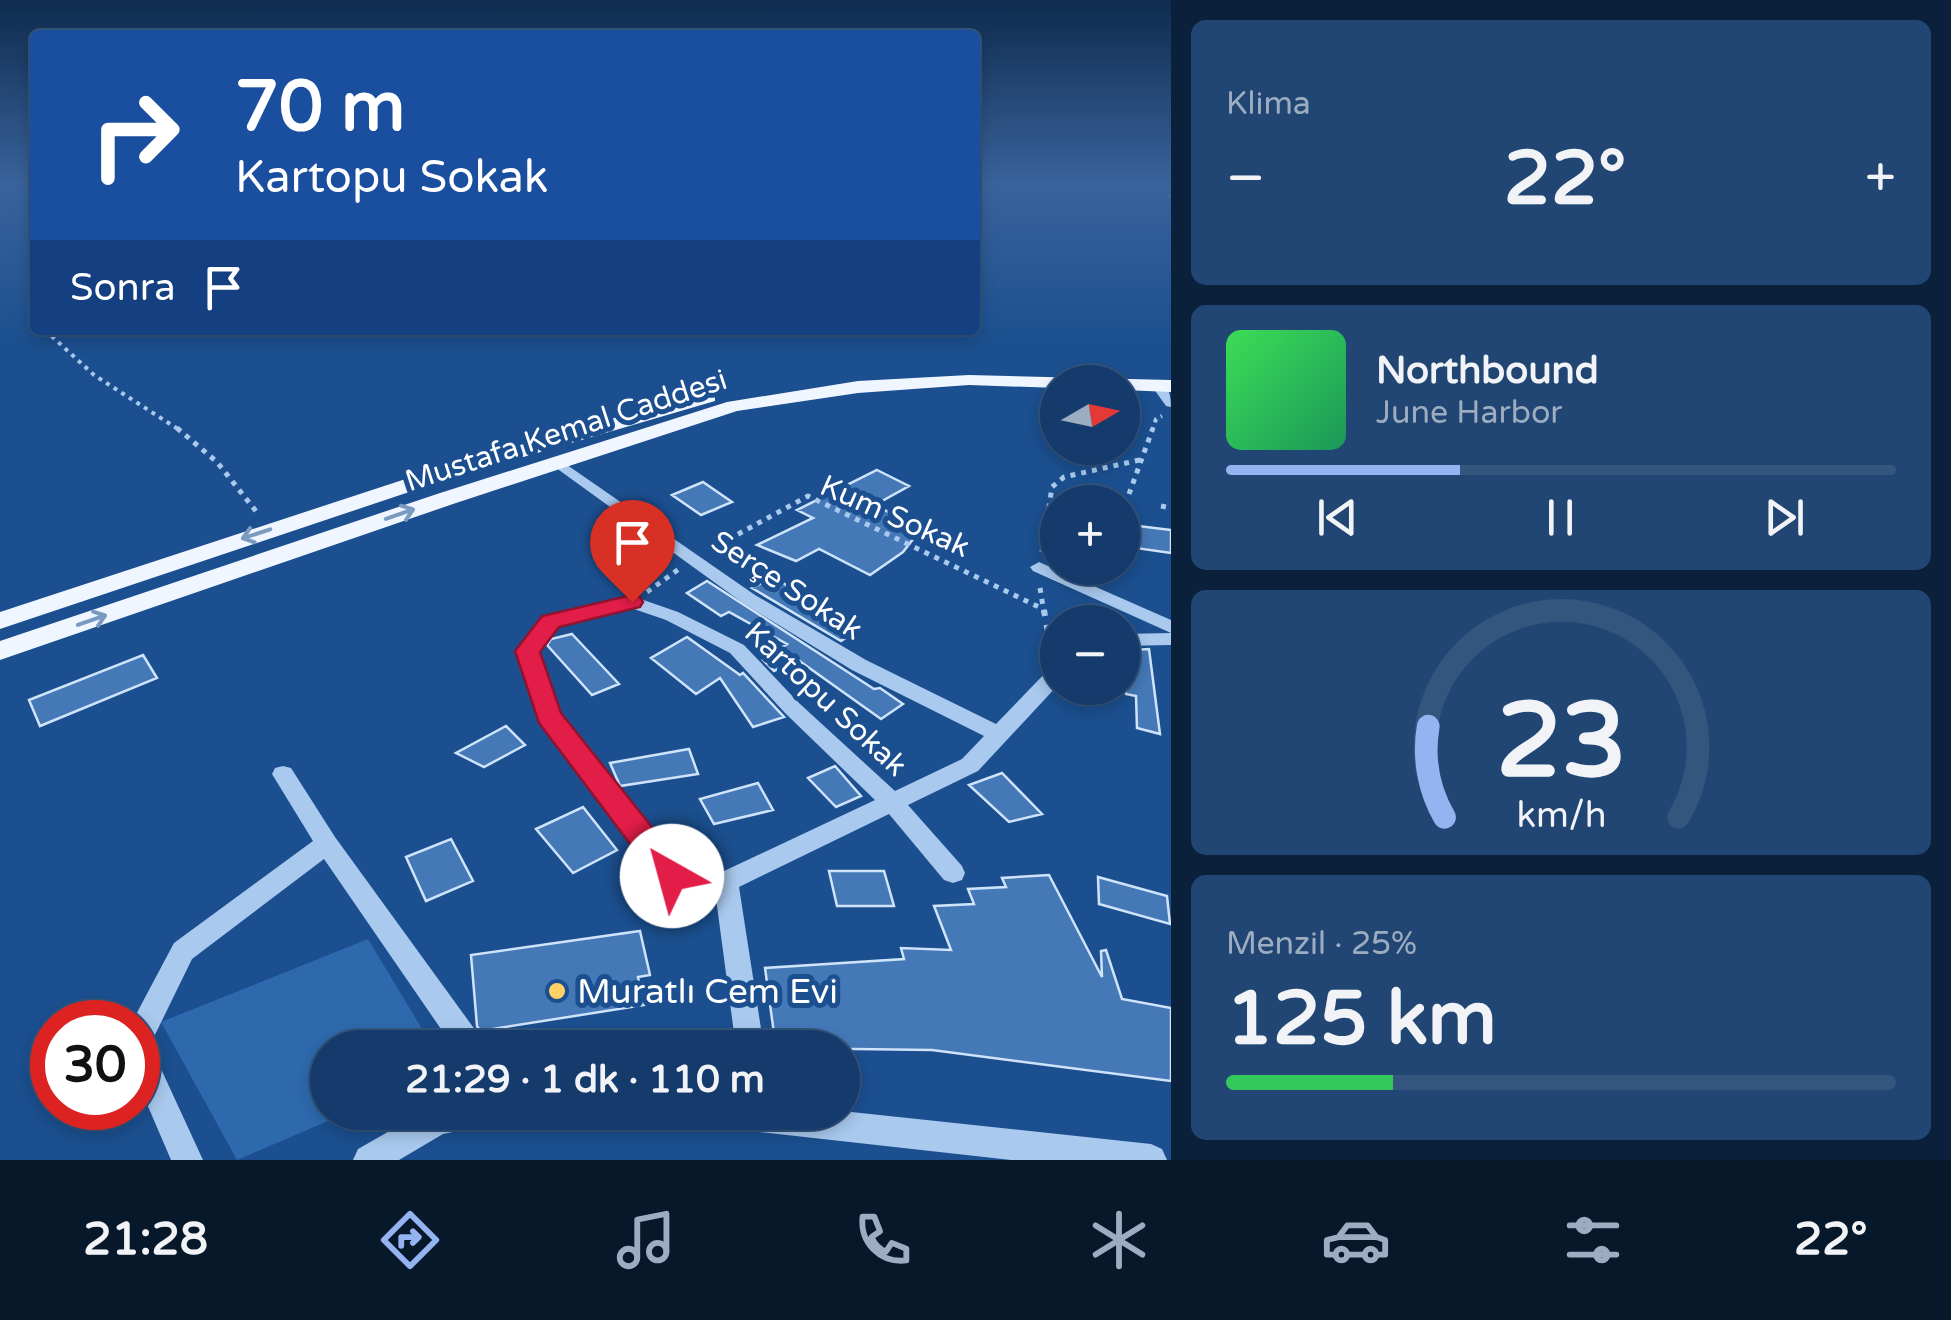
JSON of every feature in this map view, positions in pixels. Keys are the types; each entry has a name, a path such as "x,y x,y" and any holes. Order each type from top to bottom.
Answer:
{"main road":[{"name":"Mustafa Kemal Caddesi","path":"0,620 583,430 724,393 846,374 960,368 1104,370 1168,387"},
{"name":"Mustafa Kemal Caddesi","path":"0,651 734,406 858,386 969,380 1168,387"}],"street":[{"name":"Serçe Sokak","path":"557,462 749,599 859,665 998,734"},
{"path":"1039,567 1171,627"},
{"path":"632,602 550,622 527,651 548,716 672,876 726,882 970,765 1040,690"},
{"name":"Kartopu Sokak","path":"632,602 672,616 738,649 792,708 892,802 953,873"},
{"path":"1140,639 1171,638"},
{"path":"283,774 327,844 458,1030"},
{"path":"158,1000 182,951 327,844"},
{"path":"726,882 747,1030"},
{"path":"160,1100 187,1160"},
{"path":"860,1127 1150,1160"},
{"path":"369,1160 422,1130"}],"path":[{"path":"51,335 107,384 188,436 214,460 270,530"},
{"path":"1133,485 1156,419 1171,411"},
{"path":"1041,605 1039,567 1052,487 1064,477 1144,459"},
{"name":"Kum Sokak","path":"632,602 695,558 808,496 1040,608"},
{"path":"1162,506 1171,508"}],"shaded area":[{"path":"368,939 423,1030 310,1030 310,1129 237,1160 161,1022"}],"building":[{"path":"877,470 909,486 875,505 921,529 903,552 870,575 819,549 796,561 757,545 813,518 797,510"},
{"path":"703,482 732,502 701,515 672,495"},
{"path":"1140,526 1171,530 1171,553 1140,549"},
{"path":"773,577 859,629 841,641 752,588"},
{"path":"707,581 903,704 881,719 798,660 774,671 763,660 787,644 729,612 721,616 687,593"},
{"path":"572,634 619,684 592,695 547,645 551,639"},
{"path":"687,637 740,675 743,673 784,717 753,727 720,678 696,694 651,658"},
{"path":"1149,649 1160,734 1137,728 1140,650"},
{"path":"143,655 157,678 40,726 29,700"},
{"path":"506,726 525,745 484,767 456,753"},
{"path":"689,749 698,774 620,786 610,763"},
{"path":"835,766 861,796 836,807 808,778"},
{"path":"1002,773 1042,814 1009,822 969,785"},
{"path":"758,783 773,810 714,824 700,799"},
{"path":"583,807 617,850 573,873 536,829"},
{"path":"451,839 473,881 426,901 406,857"},
{"path":"829,871 884,871 894,906 837,906"},
{"path":"1049,875 1102,977 1101,951 1106,950 1122,999 1171,1008 1171,1081 932,1050 860,1049 860,1030 774,1030 765,968 904,959 901,948 951,950 934,906 974,904 968,889 1006,887 1002,878"},
{"path":"1098,877 1167,896 1170,924 1099,904"},
{"name":"Muratlı Cem Evi","path":"640,931 650,975 638,977 644,1005 479,1030 471,955"}],"place":[{"name":"Muratlı Cem Evi","path":"557,991"}],"route":[{"path":"632,602 550,622 527,651 548,716 672,876"}]}
